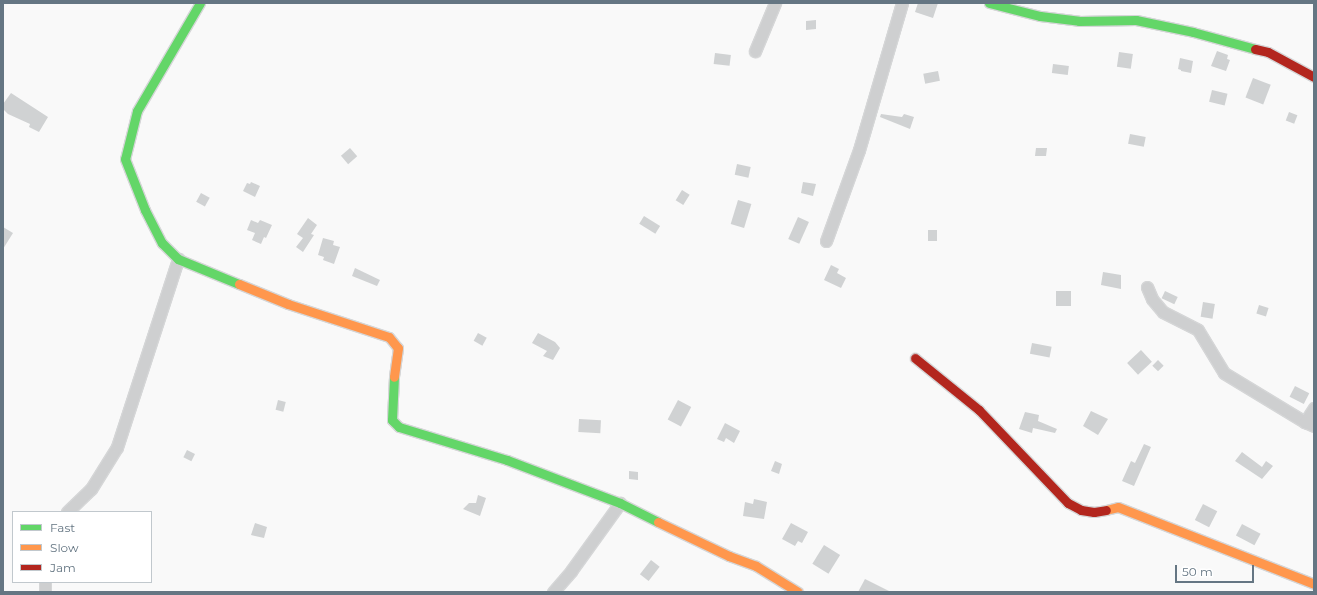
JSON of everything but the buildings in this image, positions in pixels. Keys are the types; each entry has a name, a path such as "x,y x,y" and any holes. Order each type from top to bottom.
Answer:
{"street":[{"path":"200,3 137,111 125,159 145,210 162,243 178,259 288,304 389,336 398,348 392,390 392,420 399,427 507,460 620,503 729,556 756,566 798,592"},
{"path":"755,51 775,3"},
{"path":"826,241 859,150 902,3"},
{"path":"989,3 1040,16 1079,21 1136,20 1193,32 1268,52 1314,77"},
{"path":"68,511 91,489 117,447 178,259"},
{"path":"1147,287 1152,299 1163,312 1198,330 1224,373 1310,424 1314,408"},
{"path":"914,358 979,410 1068,503 1081,510 1094,512 1118,507 1314,584"},
{"path":"553,592 571,571 620,503"}],"traffic: fast":[{"path":"200,3 137,111 125,159 145,210 162,243 178,259 239,284"},
{"path":"989,3 1040,16 1079,21 1136,20 1193,32 1255,49"},
{"path":"394,377 392,420 399,427 507,460 620,503 658,522"}],"traffic: slow":[{"path":"239,284 288,304 389,337 398,348 394,377"},
{"path":"1106,510 1118,507 1314,584"},
{"path":"658,522 729,556 756,566 798,592"}],"traffic: jam":[{"path":"1255,49 1268,52 1314,77"},
{"path":"915,358 979,410 1068,503 1081,510 1094,512 1106,510"}]}
